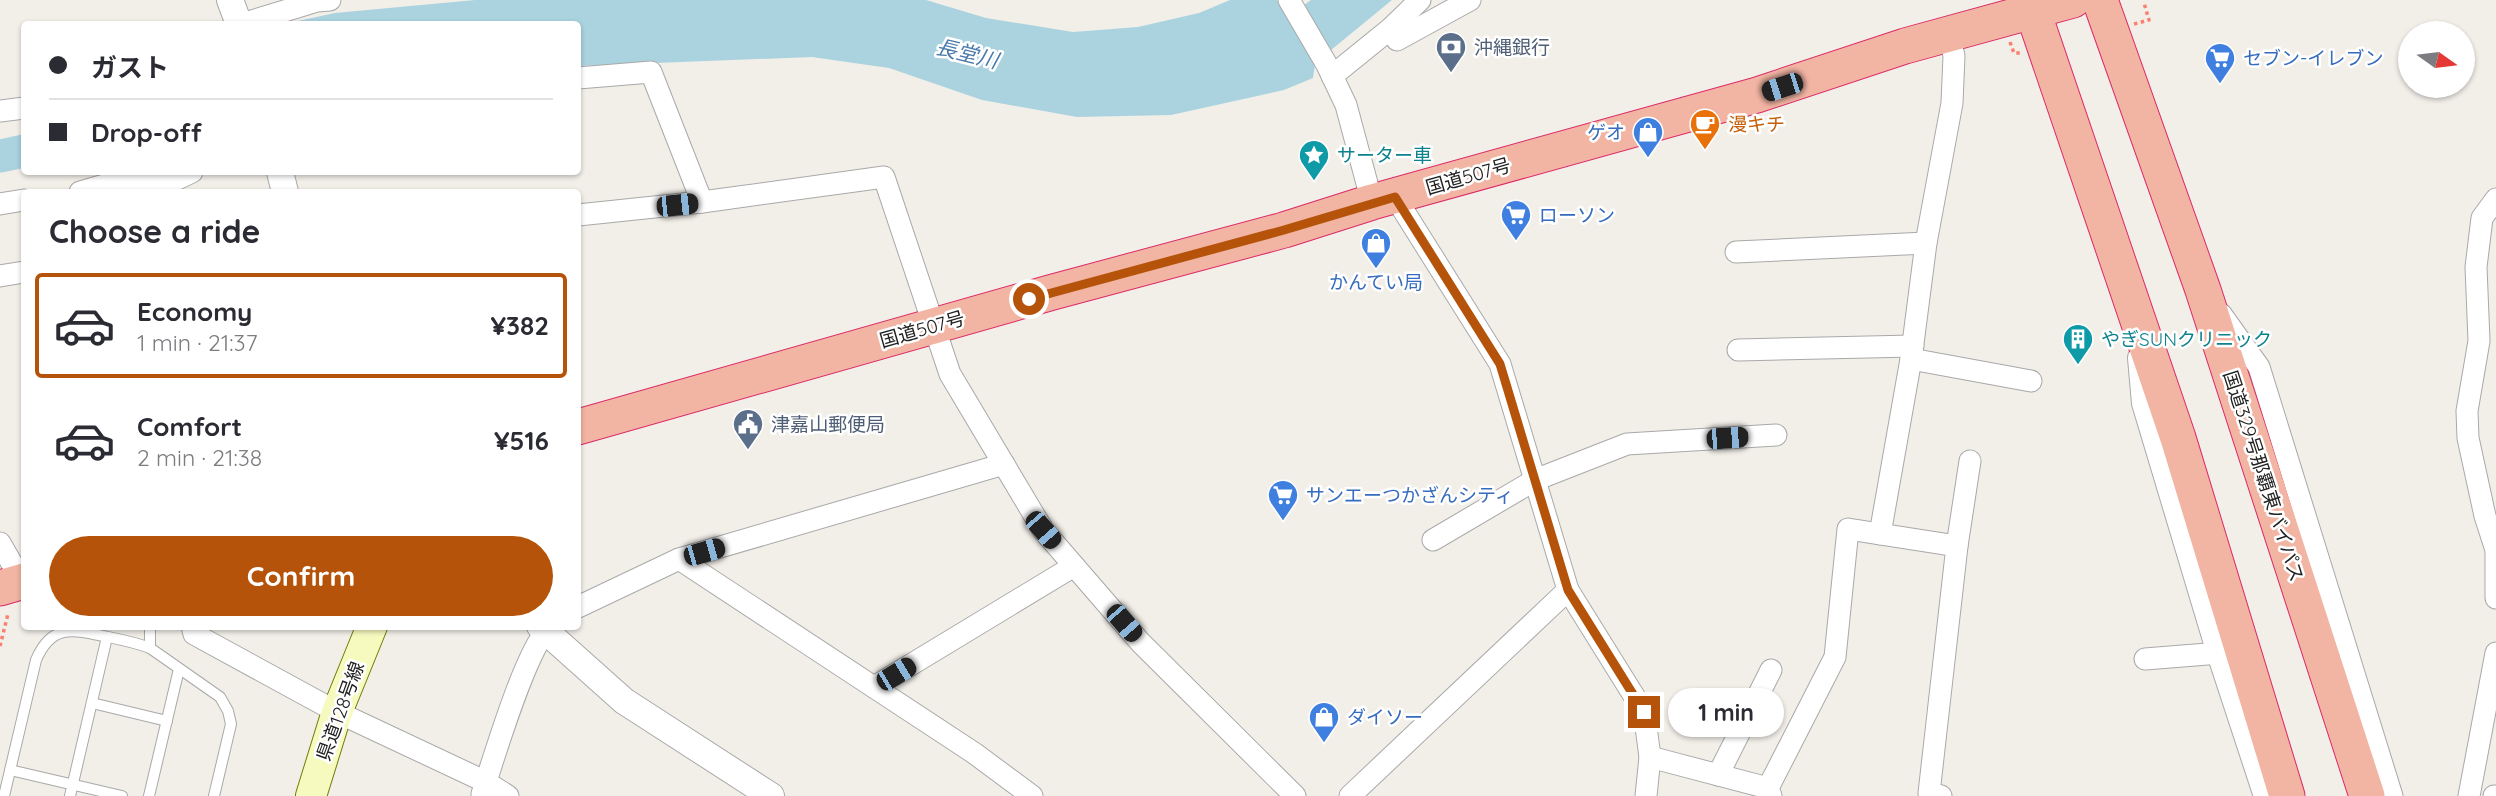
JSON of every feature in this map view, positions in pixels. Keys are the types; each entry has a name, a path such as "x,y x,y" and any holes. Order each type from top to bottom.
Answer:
{"highway":[{"name":"国道507号","path":"581,426 1757,95 2031,5 2073,0"},
{"name":"国道329号那覇東バイパス","path":"2100,0 2203,290 2367,796"},
{"path":"2031,5 2178,438 2287,796"}],"main road":[{"name":"県道128号線","path":"311,796 337,712 370,630"}],"street":[{"path":"230,0 239,21"},
{"path":"250,21 330,0"},
{"path":"1289,0 1346,105 1384,200 1500,364 1568,590 1644,712 1650,757 1646,796"},
{"path":"1329,71 1390,29 1420,0"},
{"path":"1397,40 1469,0"},
{"path":"1880,534 1912,353 1926,243 1952,103 1954,56 1949,34"},
{"path":"581,78 651,72 702,202"},
{"path":"0,111 21,108"},
{"path":"95,189 140,175"},
{"path":"142,189 166,177"},
{"path":"581,215 702,202 884,177 950,374 1043,530 1140,642 1295,796"},
{"path":"2496,199 2482,218 2476,267 2479,341 2467,411 2468,438 2485,516 2496,550 2496,598"},
{"path":"0,204 21,201"},
{"path":"1736,253 1926,243"},
{"path":"0,276 21,272"},
{"path":"2203,290 2259,367 2392,796"},
{"path":"2137,318 2145,403 2220,653 2267,796"},
{"path":"1738,351 1912,353 2031,382"},
{"path":"1433,540 1535,480 1627,444 1776,435"},
{"path":"1941,796 1929,793 1956,546 1970,461"},
{"path":"581,606 679,559 1004,464"},
{"path":"1650,757 1769,792 1835,657 1848,529 1956,546"},
{"path":"0,543 15,569 13,584"},
{"path":"679,559 974,753 1032,796"},
{"path":"874,687 1074,566"},
{"path":"1350,796 1568,590"},
{"path":"193,630 194,634 337,712 484,789 508,796"},
{"path":"484,789 525,671 544,630"},
{"path":"547,630 624,701 771,796"},
{"path":"2145,659 2220,653"},
{"path":"2469,796 2496,653"},
{"path":"1718,775 1771,670"}],"lane":[{"path":"4,796 36,660 42,646 52,636 66,630 138,643 150,648 220,697 228,711 231,724 214,796"},
{"path":"150,630 150,648"},
{"path":"72,790 107,637"},
{"path":"149,796 179,669"},
{"path":"92,703 167,721"},
{"path":"10,770 72,790 122,796"}],"path":[{"path":"2132,24 2150,20 2144,3"}],"water":[{"path":"475,0 926,0 986,18 1073,32 1138,27 1199,13 1230,0 1277,0 1315,64 1313,78 1284,90 1171,115 1077,117 982,100 889,68 812,57 581,66 581,21 298,21 335,13"},
{"path":"1311,0 1392,0 1331,50 1304,5"}],"waterway":[{"name":"長堂川","path":"0,156 21,152"}],"place":[{"name":"沖縄銀行","path":"1451,74"},
{"name":"セブン-イレブン","path":"2220,85"},
{"name":"漫キチ","path":"1705,151"},
{"name":"ゲオ","path":"1648,159"},
{"name":"サーター車","path":"1314,182"},
{"name":"ローソン","path":"1516,242"},
{"name":"かんてい局","path":"1376,270"},
{"name":"やぎSUNクリニック","path":"2078,366"},
{"name":"津嘉山郵便局","path":"748,451"},
{"name":"サンエーつかざんシティ","path":"1283,522"},
{"name":"ダイソー","path":"1324,744"}],"route":[{"path":"1029,299 1395,197 1500,364 1568,590 1644,712"}]}
